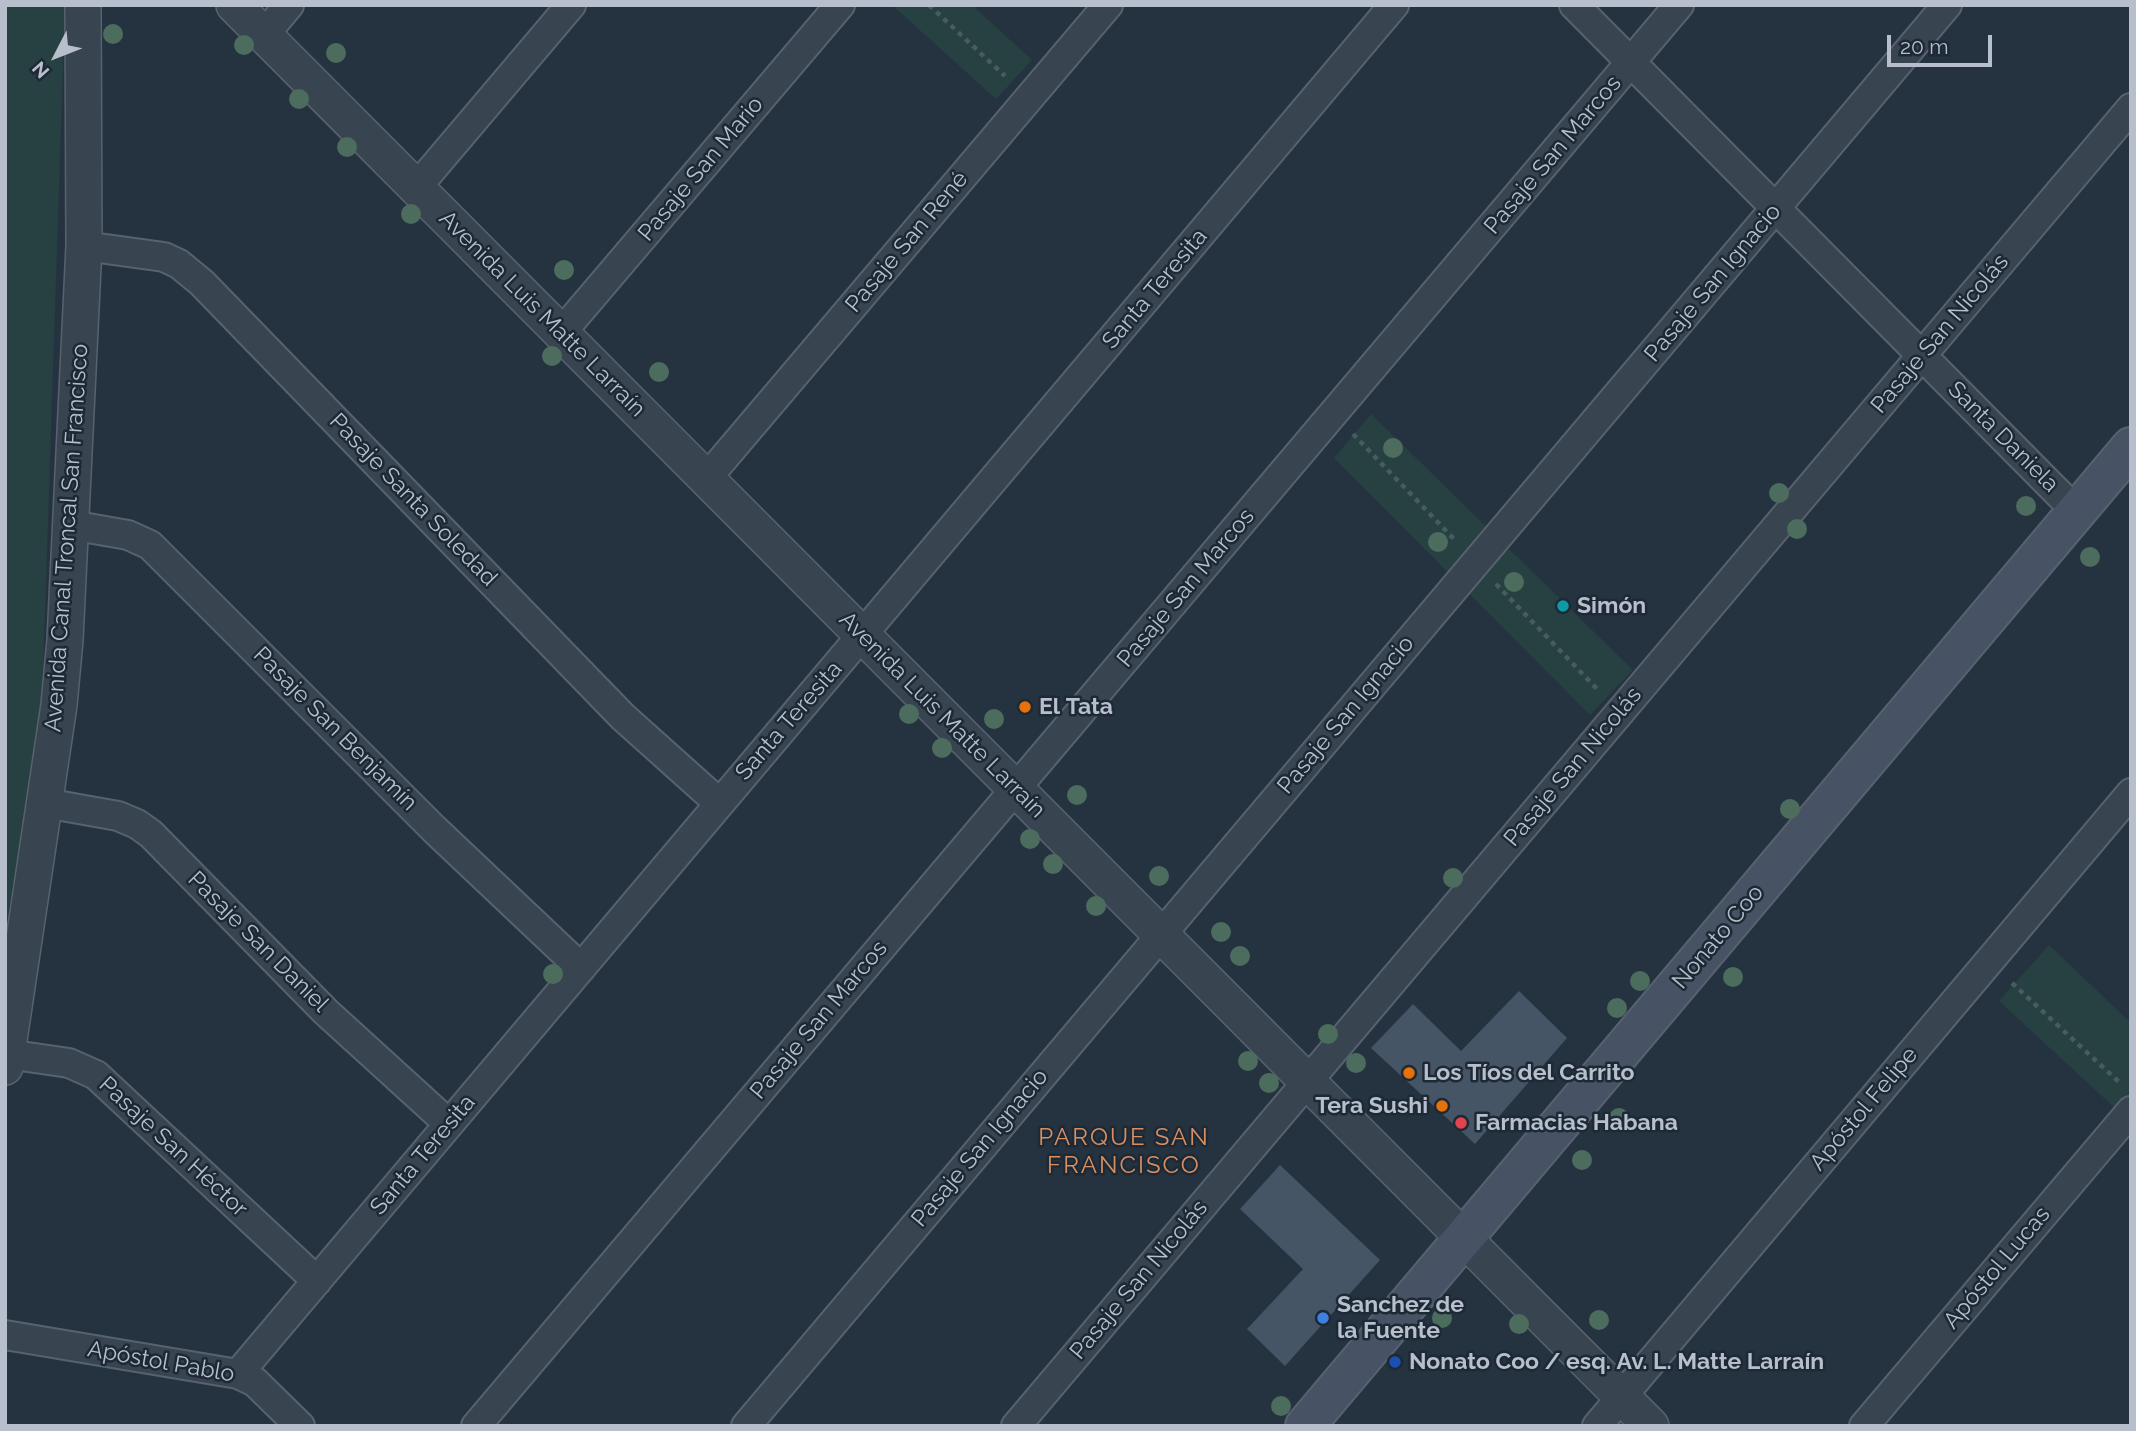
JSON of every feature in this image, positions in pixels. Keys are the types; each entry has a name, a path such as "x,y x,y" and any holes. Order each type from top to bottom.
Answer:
{"main road":[{"name":"Nonato Coo","path":"1305,1426 2131,447"}],"street":[{"name":"Avenida Canal Troncal San Francisco","path":"6,1061 10,1001 45,803 65,640 84,246 83,5"},
{"name":"Avenida Luis Matte Larraín","path":"234,5 1651,1426"},
{"path":"264,35 289,5"},
{"path":"416,188 571,5"},
{"name":"Pasaje San Mario","path":"561,333 840,5"},
{"name":"Pasaje San René","path":"706,478 1108,5"},
{"name":"Santa Teresita","path":"238,1374 1394,5"},
{"name":"Santa Daniela","path":"1574,5 2077,512"},
{"name":"Pasaje San Marcos","path":"476,1426 1679,5"},
{"name":"Pasaje San Ignacio","path":"746,1426 1947,5"},
{"name":"Pasaje San Nicolás","path":"1016,1426 2131,108"},
{"name":"Pasaje Santa Soledad","path":"84,246 164,257 179,264 202,283 623,717 719,803"},
{"name":"Pasaje San Benjamín","path":"71,525 128,535 150,545 435,830 581,968"},
{"name":"Apóstol Felipe","path":"1598,1426 2131,793"},
{"name":"Pasaje San Daniel","path":"45,803 118,816 151,834 326,1012 449,1124"},
{"name":"Pasaje San Héctor","path":"6,1061 69,1063 96,1075 317,1281"},
{"name":"Apóstol Lucas","path":"1864,1426 2131,1111"},
{"name":"Apóstol Pablo","path":"5,1335 238,1374 255,1382 300,1426"}],"path":[{"path":"929,5 1029,98"},
{"path":"1989,961 2121,1083"}],"green space":[{"path":"6,5 65,5 42,703 5,932"},
{"path":"892,5 972,5 1032,60 996,99"},
{"path":"1371,414 1633,670 1590,715 1334,458"},
{"path":"2049,945 2131,1023 2131,1123 1999,1001"}],"building":[{"path":"1519,991 1567,1038 1475,1144 1371,1048 1413,1004 1461,1051"},
{"path":"1280,1165 1380,1260 1285,1366 1247,1329 1303,1269 1240,1209"}],"place":[{"name":"Simón","path":"1563,606"},
{"name":"El Tata","path":"1025,707"},
{"name":"Los Tíos del Carrito","path":"1409,1073"},
{"name":"Tera Sushi","path":"1442,1106"},
{"name":"Farmacias Habana","path":"1461,1123"},
{"name":"Sanchez de la Fuente","path":"1323,1318"},
{"name":"Nonato Coo / esq. Av. L. Matte Larraín","path":"1395,1362"}],"district":[{"name":"PARQUE SAN FRANCISCO","path":"1124,1152"}]}
